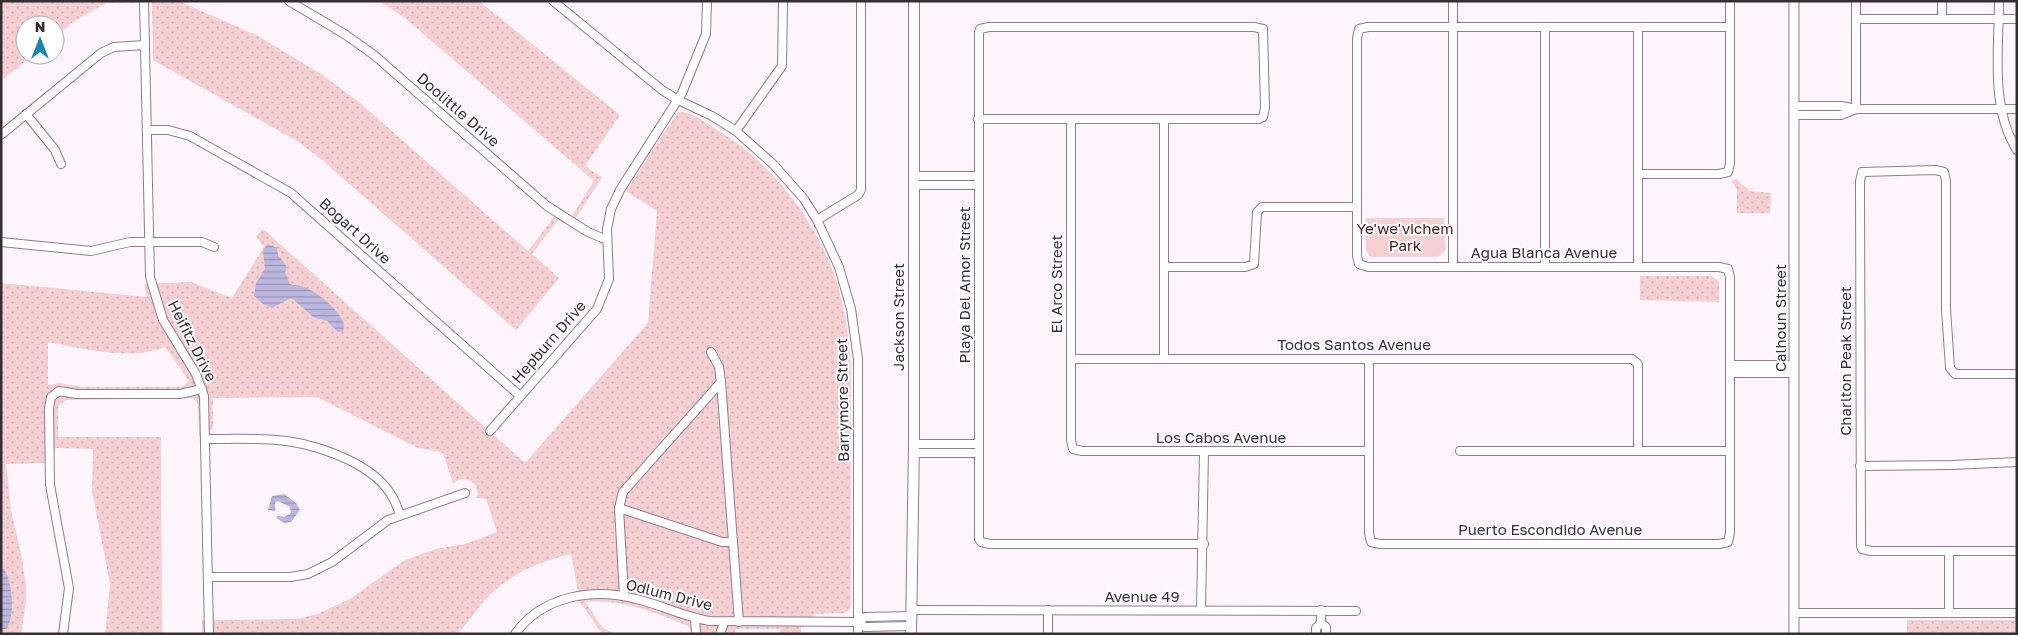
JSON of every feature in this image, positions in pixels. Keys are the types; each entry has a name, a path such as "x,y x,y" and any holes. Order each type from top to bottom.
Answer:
{"main road":[{"name":"Jackson Street","path":"911,622 914,449 914,1"}],"street":[{"name":"Heifitz Drive","path":"144,1 150,277 157,304 172,336 196,374 202,389 205,405 209,634"},
{"name":"Doolittle Drive","path":"289,1 374,54 547,206 588,232 608,240"},
{"name":"Barrymore Street","path":"553,1 678,100 707,113 758,149 789,181 817,220 844,282 856,335 859,371 858,634"},
{"name":"Hepburn Drive","path":"490,430 602,300 610,268 609,219 615,199 678,100 706,34 707,1"},
{"path":"736,132 782,66 783,1"},
{"path":"817,220 858,194 861,190 861,1"},
{"path":"1453,1 1453,266"},
{"path":"1638,174 1719,174 1728,172 1730,163 1730,1"},
{"name":"Calhoun Street","path":"1794,1 1794,634"},
{"path":"1856,1 1856,109"},
{"path":"1942,1 1942,19"},
{"path":"1999,1 1999,98 2007,132 2017,150"},
{"path":"1856,19 2017,19"},
{"name":"Playa Del Amor Street","path":"1164,119 1263,117 1265,108 1263,29 1254,27 990,27 980,29 978,38 979,533 981,542 990,544 1204,544"},
{"path":"1164,266 1245,266 1254,264 1257,212 1262,207 1357,207 1357,38 1359,29 1368,27 1730,27"},
{"path":"1545,27 1545,266"},
{"path":"1638,27 1638,266"},
{"path":"1,135 102,53 114,47 145,45"},
{"path":"1794,110 1841,106 1856,109 2017,109"},
{"path":"26,114 55,150 61,164"},
{"path":"978,119 1164,119 1164,359"},
{"name":"El Arco Street","path":"1071,119 1071,440 1073,449"},
{"name":"Bogart Drive","path":"147,130 168,130 190,136 291,193 520,396"},
{"name":"Charlton Peak Street","path":"1949,551 1871,551 1862,549 1860,540 1860,181 1862,172 1871,170 1944,172 1946,181 1946,309 1951,372 2017,374"},
{"path":"914,181 978,176"},
{"path":"914,181 978,185"},
{"name":"Agua Blanca Avenue","path":"1357,207 1359,264 1368,266 1719,266 1728,269 1730,278 1730,369"},
{"path":"1,242 91,251 130,242 202,242 214,247"},
{"path":"711,352 716,358 721,382 738,622"},
{"name":"Todos Santos Avenue","path":"1071,359 1627,359 1636,361 1638,452"},
{"path":"1369,359 1369,452"},
{"path":"1460,452 1730,452 1730,369 1794,369"},
{"path":"624,596 619,508 623,492 721,382"},
{"path":"63,634 69,588 50,485 49,408 51,397 59,391 77,394 180,394 202,389"},
{"path":"206,439 288,440 326,449 367,469 379,478 396,501 400,515"},
{"path":"914,449 979,444"},
{"path":"914,449 979,453"},
{"name":"Los Cabos Avenue","path":"1073,449 1082,452 1369,452"},
{"path":"1201,610 1204,544 1204,452"},
{"name":"Puerto Escondido Avenue","path":"1369,452 1369,533 1371,542 1380,544 1719,544 1728,542 1730,533 1730,452"},
{"path":"1860,466 2017,462"},
{"path":"208,577 290,577 308,574 332,562 383,524 400,515 464,493"},
{"path":"619,508 722,542 733,542"},
{"path":"1949,613 1949,551 2017,551"},
{"name":"Odlum Drive","path":"515,634 528,618 560,600 586,595 624,596 695,618 724,622 858,622 865,617 881,617 911,622"},
{"name":"Avenue 49","path":"911,622 929,610 1356,611"},
{"path":"1048,610 1048,634"},
{"path":"1316,634 1316,628 1321,623 1321,610"},
{"path":"1794,613 2017,613"},
{"path":"881,617 881,626"},
{"path":"695,618 696,634"},
{"path":"720,634 724,622"},
{"name":"Odlum Drive","path":"858,622 865,627 911,622"},
{"path":"1321,623 1326,627 1326,634"}],"green space":[{"path":"1,1 179,1 258,36 321,74 359,102 528,251 561,208 572,216 594,181 405,18 379,1 479,1 620,115 585,166 602,177 570,227 558,220 532,254 559,278 516,330 321,159 297,141 153,60 152,3 106,3 65,29 65,15 15,15 15,65 21,65 1,81"},
{"path":"678,112 684,112 704,121 738,144 774,177 805,216 828,258 842,301 851,366 851,608 845,613 815,614 801,629 801,634 780,634 780,629 736,629 734,634 692,634 688,626 638,608 612,603 585,602 603,628 615,634 602,634 580,602 571,554 547,561 513,577 484,601 464,627 456,634 202,634 202,620 297,619 317,614 350,599 405,560 436,549 465,544 497,532 486,499 477,498 476,487 469,480 461,479 453,483 443,453 416,447 317,397 213,398 213,429 199,436 198,404 193,398 66,400 58,406 58,437 161,437 162,634 105,634 110,584 92,491 93,449 56,448 44,463 6,464 11,511 22,558 26,601 21,634 1,634 1,283 147,297 144,284 191,282 232,298 264,247 256,236 263,229 525,463 648,323 657,211 626,191","holes":["48,342 122,353 137,353 165,347 189,381 183,386 176,387 81,387 59,383 48,385"]},
{"path":"1736,179 1750,191 1771,193 1770,213 1737,213 1737,190 1732,181"},
{"name":"Ye'we'vichem Park","path":"1366,218 1444,218 1445,251 1438,257 1371,257 1366,251"},
{"path":"1640,276 1712,276 1719,282 1719,302 1640,300"},
{"path":"1907,620 2017,620 2017,634 1907,634"}],"shaded area":[{"path":"268,244 277,248 278,255 287,267 285,273 290,284 307,288 329,304 341,318 344,325 343,331 338,332 327,321 313,317 293,299 289,299 272,308 263,304 254,296 256,283 265,269 263,250"},
{"path":"284,494 296,503 300,510 291,522 285,523 276,518 278,516 284,517 291,513 290,507 278,501 275,503 275,511 268,510 272,496"},
{"path":"1,569 4,569 7,575 12,599 11,616 6,629 1,629"}]}
